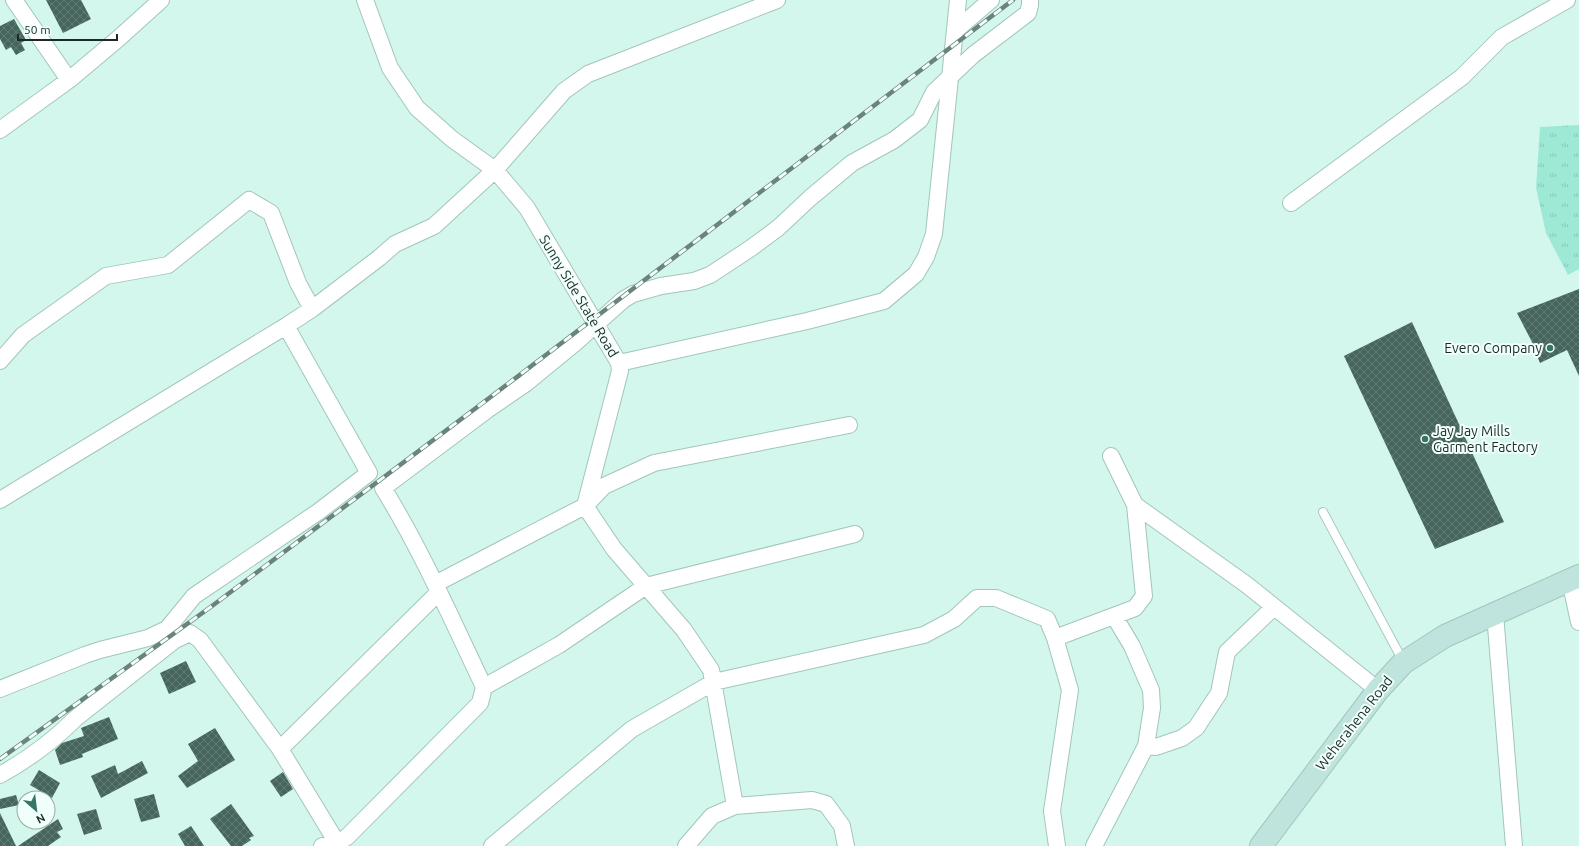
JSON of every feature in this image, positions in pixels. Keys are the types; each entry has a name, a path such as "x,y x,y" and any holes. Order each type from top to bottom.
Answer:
{"main road":[{"name":"Weherahena Road","path":"1261,846 1378,690 1404,663 1445,636 1574,578"}],"street":[{"path":"14,0 69,80"},
{"path":"0,130 69,80 161,0"},
{"name":"Sunny Side State Road","path":"365,0 390,68 417,108 452,139 495,170 527,208 619,363 620,372 585,506"},
{"path":"0,500 286,326 312,309 395,244 434,226 495,170 564,91 588,74 777,0"},
{"path":"619,363 807,321 884,301 916,274 926,257 934,234 958,0"},
{"path":"956,30 991,0"},
{"path":"0,689 100,650 148,638 190,633 200,640 280,748 333,845 347,837 480,703 484,687 437,588 396,509 383,488 487,410 525,384 623,300 633,294 661,286 694,281 710,275 752,248 778,228 810,198 852,163 894,140 920,120 934,92 973,55 1023,18 1028,13 1030,0"},
{"path":"1291,203 1462,77 1502,37 1567,0"},
{"path":"0,361 23,335 106,276 168,265 249,200 271,212 296,276 312,309"},
{"path":"0,775 37,751 62,732 171,635 194,596 318,512 369,473 286,326"},
{"path":"280,748 437,588 585,506 604,486 654,463 849,425"},
{"path":"1055,638 1135,608 1144,596 1135,505 1111,456"},
{"path":"1135,505 1247,585 1378,690"},
{"path":"585,506 614,549 684,630 712,670 735,806"},
{"path":"484,687 559,645 646,586 855,534"},
{"path":"1574,578 1579,622"},
{"path":"492,846 632,729 714,682 924,634 954,619 977,598 996,598 1047,619 1055,638 1070,690 1052,811 1057,846"},
{"path":"1146,746 1156,747 1182,738 1196,728 1219,693 1227,652 1274,607"},
{"path":"1495,614 1514,846"},
{"path":"1094,846 1146,746 1152,708 1150,690 1132,646 1114,616"},
{"path":"686,846 712,816 735,806 812,800 826,804 842,826 846,846"}],"lane":[{"path":"1323,512 1404,663"}],"green space":[{"path":"1579,125 1579,269 1568,275 1546,233 1536,188 1540,127"}],"building":[{"path":"46,0 81,0 91,19 63,33"},
{"path":"14,19 26,40 21,43 25,50 16,55 11,47 6,50 0,39 0,26"},
{"path":"1579,289 1579,376 1567,350 1540,363 1534,346 1517,313"},
{"name":"Jay Jay Mills Garment Factory","path":"1412,322 1504,522 1435,549 1344,356"},
{"path":"186,661 196,682 169,694 160,673"},
{"path":"109,717 118,739 82,754 83,757 60,765 55,750 62,743 84,736 81,728"},
{"path":"215,728 235,760 187,788 178,776 198,761 188,744"},
{"path":"142,761 148,773 101,798 91,776 115,765 118,774"},
{"path":"39,770 60,783 56,790 38,790 30,785"},
{"path":"283,772 293,789 281,797 270,781"},
{"path":"154,794 160,817 141,822 134,799"},
{"path":"16,795 16,806 0,809 0,799"},
{"path":"231,804 254,836 249,838 251,840 242,846 231,846 210,819"},
{"path":"96,809 102,829 84,835 77,814"},
{"path":"0,813 16,846 0,846"},
{"path":"58,819 63,829 57,832 61,837 48,846 18,846 42,830 56,830 56,820"},
{"path":"191,826 204,846 185,846 178,834"}],"railway":[{"path":"0,759 212,606 480,405 1013,0"}],"place":[{"name":"Evero Company","path":"1550,348"},
{"name":"Jay Jay Mills Garment Factory","path":"1425,439"}]}
